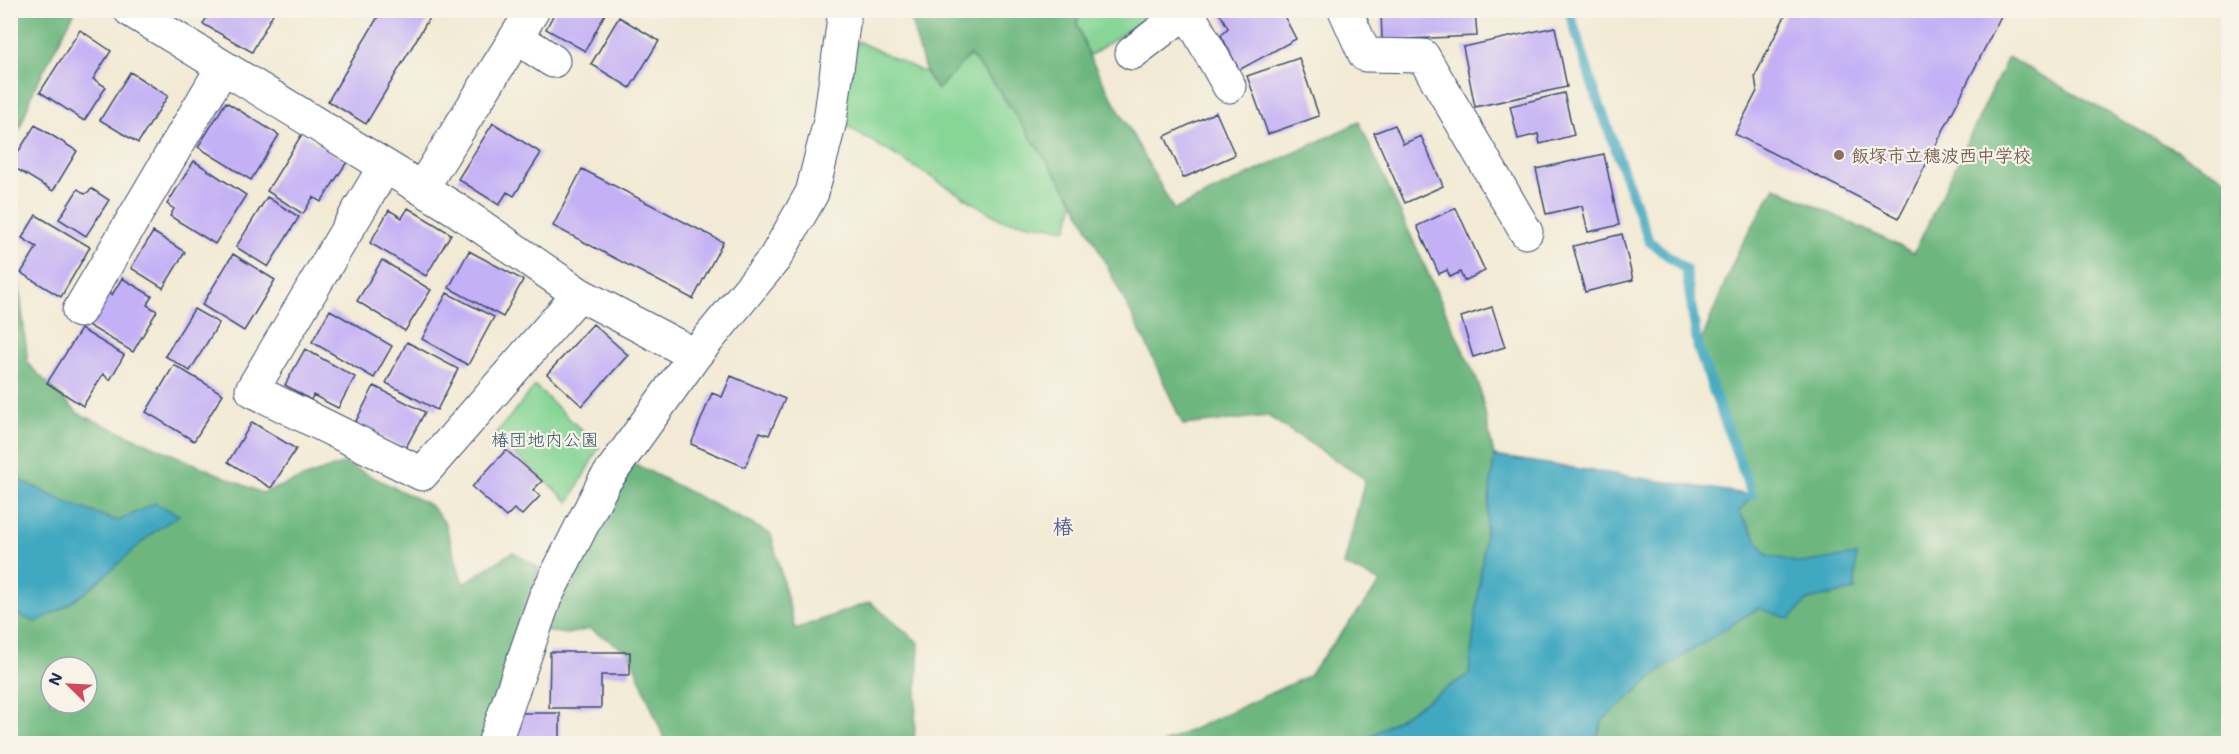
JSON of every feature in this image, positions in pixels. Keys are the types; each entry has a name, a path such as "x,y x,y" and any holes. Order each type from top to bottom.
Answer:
{"street":[{"path":"130,10 457,210 579,294 695,355"},
{"path":"494,744 545,598 604,482 695,355 775,258 812,193 830,121 845,10"},
{"path":"1345,10 1365,55 1423,56 1526,232"},
{"path":"1132,53 1188,11 1229,86"},
{"path":"422,189 525,24 553,61"},
{"path":"79,311 223,67"},
{"path":"385,166 252,390 422,474 579,294"}],"green space":[{"path":"11,10 75,11 34,89 11,152"},
{"path":"908,11 1080,11 1077,24 1089,56 1174,210 1359,122 1479,385 1494,456 1752,495 1698,349 1738,251 1775,187 1914,253 2008,57 2228,180 2228,743 1163,743 1308,676 1381,582 1344,565 1365,479 1268,416 1183,425 1146,343 1074,201 998,89 970,55 937,90 926,73"},
{"path":"1080,11 1157,11 1089,56 1077,23"},
{"path":"857,41 926,73 937,90 970,54 998,89 1074,201 1067,229 1002,220 840,122"},
{"path":"10,204 28,364 79,414 262,493 344,463 430,505 445,523 463,584 513,552 539,568 531,602 484,743 11,743"},
{"name":"椿団地内公園","path":"535,386 599,447 569,502 494,436"},
{"path":"629,461 771,534 795,629 870,602 919,643 914,743 666,743 629,652 590,629 567,634 544,631"}],"water":[{"path":"1494,456 1752,495 1739,512 1767,555 1800,563 1856,555 1855,590 1808,600 1790,619 1758,608 1661,670 1603,720 1595,743 1360,743 1469,674"},
{"path":"12,476 67,503 118,521 155,503 179,515 152,534 81,595 35,622 11,612"}],"building":[{"path":"211,10 275,10 252,52 203,24"},
{"path":"382,10 434,10 366,124 328,101"},
{"path":"556,10 607,10 585,51 546,29"},
{"path":"1218,10 1281,10 1296,39 1239,70 1221,35 1228,28"},
{"path":"1381,10 1475,10 1477,36 1382,40"},
{"path":"1788,10 2004,10 1899,218 1735,134 1757,91 1755,76"},
{"path":"619,17 659,41 630,88 591,64"},
{"path":"1555,27 1567,87 1475,107 1463,47"},
{"path":"80,30 111,51 93,79 106,87 84,121 40,92"},
{"path":"1299,58 1319,116 1268,134 1247,76"},
{"path":"130,72 168,96 138,143 100,120"},
{"path":"1564,93 1574,135 1540,144 1538,134 1518,139 1510,106"},
{"path":"226,102 279,135 251,180 198,147"},
{"path":"1216,112 1235,155 1183,178 1165,136"},
{"path":"493,123 541,153 514,196 507,192 499,205 458,179"},
{"path":"35,125 77,151 53,191 10,165"},
{"path":"1395,125 1403,144 1421,136 1443,186 1405,203 1374,133"},
{"path":"302,134 347,162 321,202 313,197 303,214 267,191"},
{"path":"1604,154 1619,225 1588,232 1582,206 1546,214 1536,169"},
{"path":"194,161 246,195 215,244 170,216 174,209 167,204"},
{"path":"582,169 723,242 693,299 553,226"},
{"path":"78,189 85,194 92,189 109,200 86,236 59,219"},
{"path":"267,197 299,217 268,267 236,247"},
{"path":"408,208 451,234 426,276 370,243 389,210 402,218"},
{"path":"1456,208 1485,271 1464,281 1460,272 1450,277 1447,270 1439,274 1417,226"},
{"path":"36,215 90,247 61,297 21,273 37,247 22,238"},
{"path":"153,232 185,252 163,288 131,268"},
{"path":"1622,234 1633,280 1585,292 1573,246"},
{"path":"469,251 523,280 503,317 449,288"},
{"path":"233,254 275,280 244,331 202,305"},
{"path":"382,260 431,290 405,331 357,301"},
{"path":"122,278 152,296 147,305 157,311 133,352 86,324 105,291 112,295"},
{"path":"447,293 494,317 468,365 422,339"},
{"path":"1492,307 1505,347 1473,357 1461,317"},
{"path":"194,309 219,323 190,371 165,356"},
{"path":"330,310 392,346 374,378 312,342"},
{"path":"593,324 628,355 582,406 547,374"},
{"path":"81,329 124,355 110,380 103,374 83,406 47,383"},
{"path":"407,342 458,369 437,410 386,383"},
{"path":"305,349 355,377 338,408 313,395 311,400 285,385"},
{"path":"174,365 223,394 194,441 146,412"},
{"path":"731,376 785,399 769,435 760,432 745,467 691,444 712,393 722,397"},
{"path":"374,386 425,412 405,449 355,423"},
{"path":"252,422 296,449 271,488 228,462"},
{"path":"506,450 542,481 533,490 540,496 522,515 514,509 506,517 472,487"},
{"path":"550,652 630,652 630,675 601,675 601,708 549,708"},
{"path":"518,713 560,713 560,744 510,744 511,727 518,727"}],"waterway":[{"path":"1569,10 1592,84 1649,241 1686,270 1698,349 1752,495"}],"place":[{"name":"飯塚市立穂波西中学校","path":"1839,155"}],"district":[{"name":"椿","path":"1063,525"}]}
